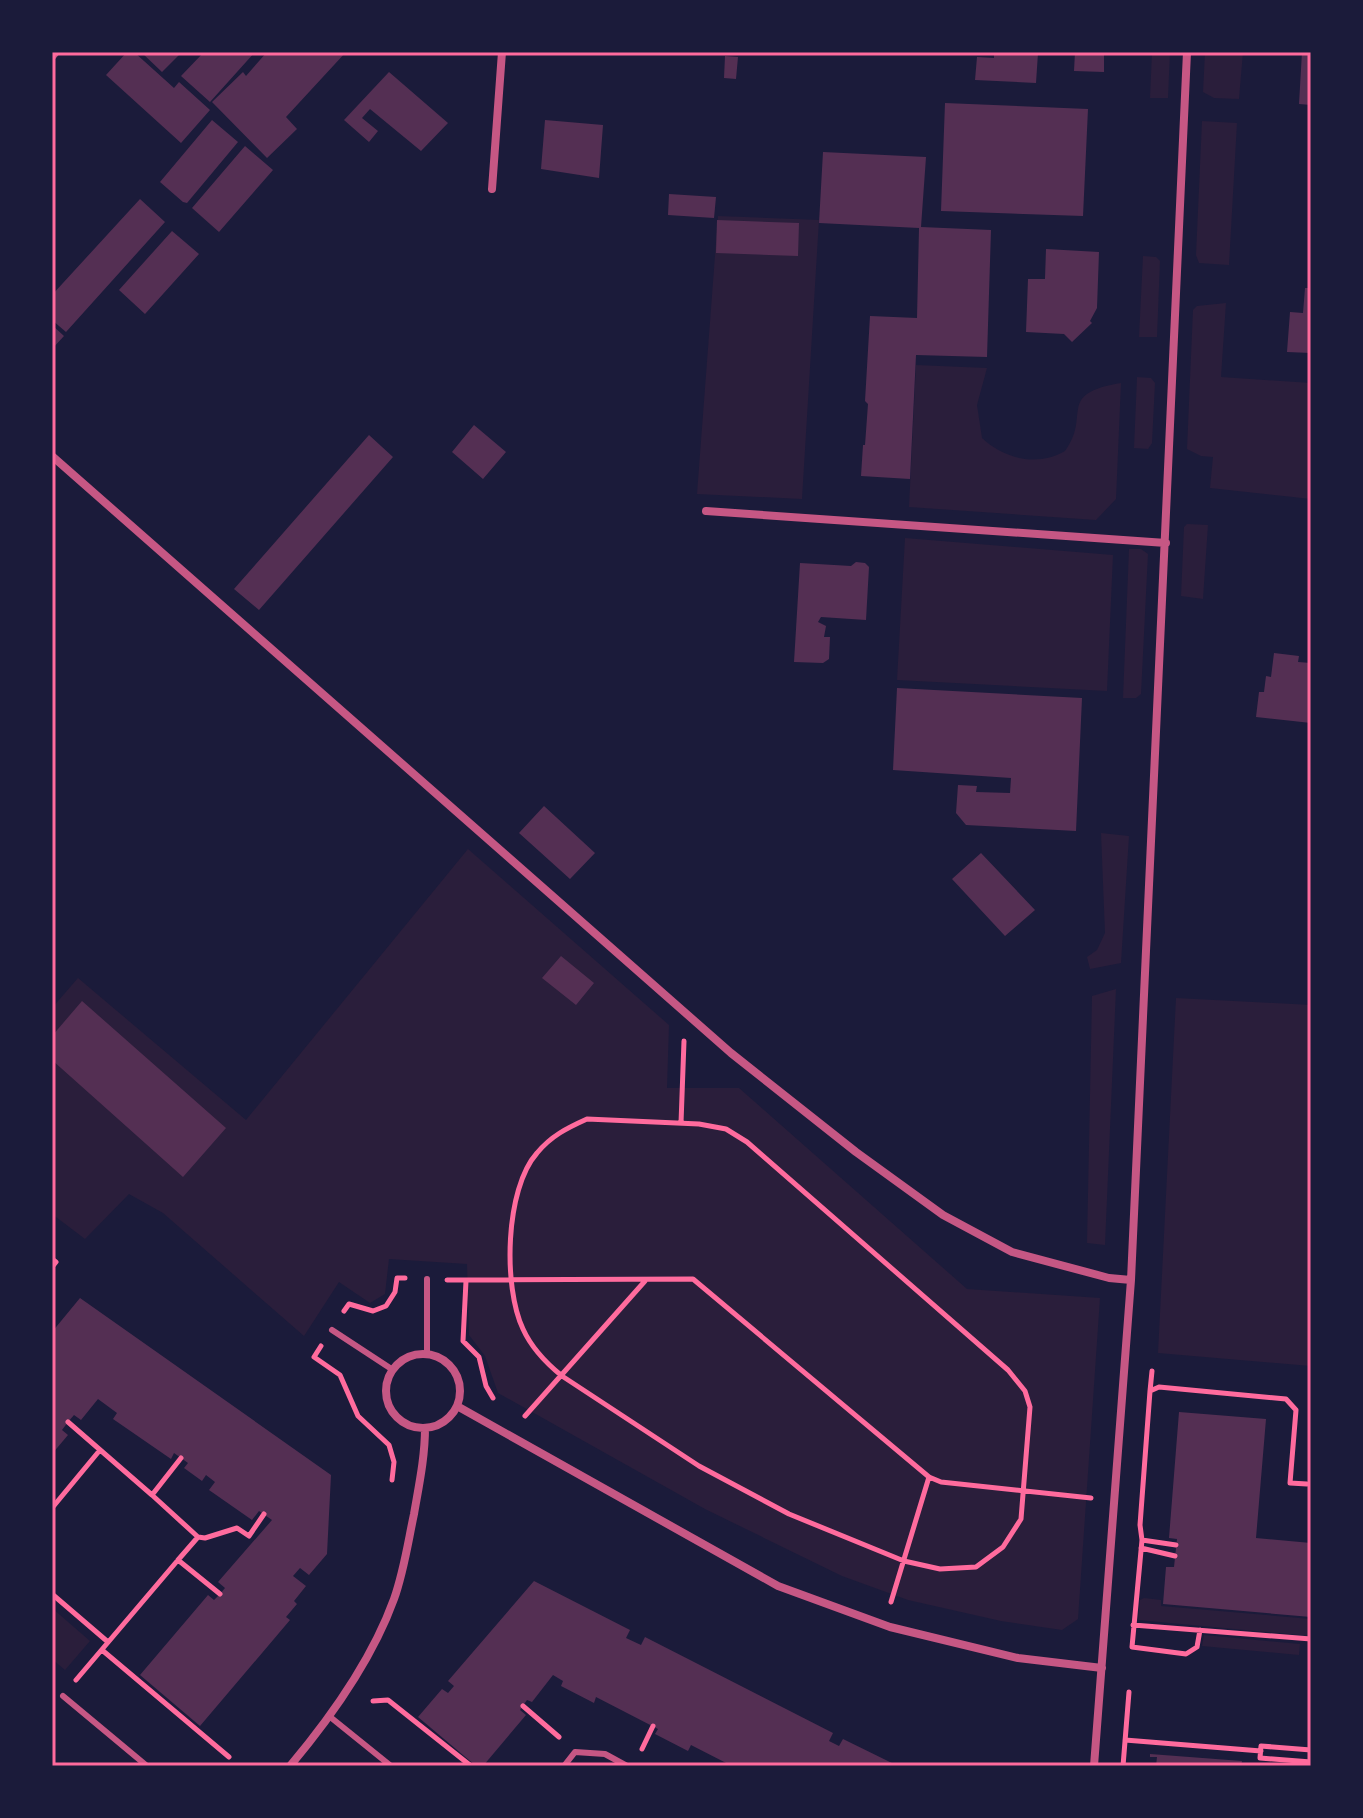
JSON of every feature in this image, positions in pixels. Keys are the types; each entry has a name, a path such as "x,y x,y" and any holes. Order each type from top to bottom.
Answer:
{"street":[{"path":"492,189 502,52"},
{"path":"1094,1766 1131,1280 1187,52"},
{"path":"52,456 685,1012 856,1152 943,1215 1012,1252 1109,1278 1131,1280"},
{"path":"706,511 1166,543"},
{"path":"427,1354 444,1360 456,1372 461,1389 457,1406 445,1422 425,1428 413,1427 402,1422 388,1404 388,1381 393,1370 408,1357 427,1354"},
{"path":"457,1406 778,1586 890,1627 1018,1658 1102,1668"},
{"path":"290,1766 329,1716 370,1653 394,1599 404,1566 422,1469 425,1428"}],"lane":[{"path":"52,58 57,52"},
{"path":"427,1279 427,1354"},
{"path":"332,1330 393,1370"},
{"path":"63,1696 147,1766"},
{"path":"329,1716 391,1766"},
{"path":"564,1766 575,1752 605,1754 627,1766"}],"path":[{"path":"681,1123 685,1012"},
{"path":"587,1119 681,1123 726,1129 747,1142 1008,1370 1025,1391 1030,1407 1021,1519 1003,1547 976,1567 940,1569 904,1561 789,1514 699,1466 562,1376 542,1359 522,1328 511,1281 513,1211 520,1180 535,1154 558,1132 587,1119"},
{"path":"52,1259 56,1262 52,1267"},
{"path":"392,1480 394,1462 389,1445 358,1416 340,1375 314,1357 349,1304 373,1311 386,1306 395,1292 397,1278 466,1281 693,1279 929,1477 941,1482 1092,1498"},
{"path":"516,1411 527,1417 645,1280"},
{"path":"466,1281 463,1341 479,1357 486,1386 494,1400"},
{"path":"1152,1371 1132,1647 1186,1654 1197,1647 1200,1630"},
{"path":"1150,1391 1159,1387 1286,1399 1296,1410 1290,1483 1307,1484"},
{"path":"68,1422 198,1537 205,1538 237,1528 249,1536 264,1514"},
{"path":"52,1508 100,1450"},
{"path":"152,1495 181,1458"},
{"path":"891,1602 929,1477"},
{"path":"63,1696 198,1537"},
{"path":"1142,1540 1176,1545"},
{"path":"1141,1548 1175,1556"},
{"path":"178,1560 220,1594"},
{"path":"52,1594 108,1642"},
{"path":"1133,1625 1311,1639"},
{"path":"102,1650 229,1757"},
{"path":"1123,1766 1129,1692"},
{"path":"373,1701 388,1700 471,1766"},
{"path":"523,1706 569,1746"},
{"path":"636,1761 653,1726"},
{"path":"1125,1740 1261,1751"},
{"path":"1311,1750 1261,1746 1260,1758 1311,1762"}],"shaded area":[{"path":"1152,52 1170,52 1168,98 1150,98"},
{"path":"1205,52 1243,52 1239,99 1214,98 1203,92"},
{"path":"1202,121 1237,123 1229,265 1199,263 1196,255"},
{"path":"718,216 819,220 802,499 697,494"},
{"path":"1143,256 1156,257 1160,261 1157,337 1139,337"},
{"path":"1226,303 1221,377 1311,383 1311,499 1210,488 1213,457 1201,456 1187,449 1193,310 1197,306"},
{"path":"916,365 987,368 977,405 982,438 1011,456 1033,459 1044,459 1065,451 1076,427 1081,400 1088,393 1121,383 1116,499 1096,520 909,507"},
{"path":"1137,377 1151,378 1155,383 1152,443 1148,449 1134,448"},
{"path":"1187,524 1208,525 1203,599 1181,596 1184,527"},
{"path":"905,538 1113,555 1107,691 897,680"},
{"path":"1129,549 1141,549 1148,554 1141,694 1136,698 1123,698"},
{"path":"1101,833 1129,836 1121,963 1090,969 1087,957 1097,950 1105,933"},
{"path":"468,849 669,1025 667,1088 739,1088 967,1289 1100,1298 1078,1619 1062,1630 1001,1621 908,1600 842,1576 705,1509 498,1393 485,1356 469,1335 467,1264 389,1259 385,1294 370,1303 339,1282 304,1336 163,1213 129,1194 85,1239 52,1214 52,1008 78,978 246,1120"},
{"path":"1116,989 1105,1245 1087,1243 1092,996"},
{"path":"1176,998 1311,1005 1311,1366 1158,1353"},
{"path":"1140,1600 1161,1600 1161,1606 1311,1619 1311,1636 1138,1620"},
{"path":"52,1608 90,1641 65,1670 52,1659"},
{"path":"1204,1635 1300,1644 1299,1655 1202,1646"}],"building":[{"path":"127,52 134,52 174,88 179,82 210,110 181,143 106,75"},
{"path":"141,52 182,52 162,72"},
{"path":"204,52 255,52 210,102 181,76"},
{"path":"267,52 346,52 286,117 297,129 267,158 212,102 243,72 246,76"},
{"path":"994,52 1038,53 1036,83 975,80 977,57 994,58"},
{"path":"1075,52 1104,52 1104,72 1074,71"},
{"path":"1302,52 1311,52 1311,105 1299,104"},
{"path":"725,56 738,57 736,79 724,78"},
{"path":"389,72 448,123 421,151 370,109 362,118 378,131 369,142 344,120"},
{"path":"945,103 1088,109 1083,216 941,211"},
{"path":"212,120 238,142 187,203 183,202 160,182"},
{"path":"545,120 603,125 599,178 541,169"},
{"path":"245,146 273,170 219,232 192,208"},
{"path":"823,152 926,157 921,227 991,230 987,357 916,355 910,479 861,476 868,404 865,401 870,316 917,318 919,228 819,223"},
{"path":"669,194 716,197 714,218 668,215"},
{"path":"140,199 165,222 66,332 52,320 52,295"},
{"path":"717,220 799,223 798,256 716,253"},
{"path":"172,231 199,254 145,314 119,290"},
{"path":"1046,249 1099,252 1097,308 1090,321 1092,323 1072,342 1064,334 1026,332 1028,279 1045,279"},
{"path":"1305,288 1311,288 1311,353 1287,352 1290,312 1303,313"},
{"path":"52,325 64,336 52,349"},
{"path":"474,425 506,452 483,479 452,452"},
{"path":"369,435 393,457 259,610 234,589"},
{"path":"856,562 869,567 866,620 821,617 818,622 826,626 824,637 830,637 829,659 823,663 794,662 800,563 851,566"},
{"path":"1274,653 1299,656 1298,662 1311,663 1311,723 1256,717 1259,692 1264,692 1266,676 1271,677"},
{"path":"897,688 1082,698 1076,831 966,825 956,813 958,785 977,786 976,792 1010,793 1011,778 893,770"},
{"path":"544,806 595,853 570,879 519,833"},
{"path":"981,853 1035,910 1005,936 952,879"},
{"path":"561,956 594,983 576,1005 542,978"},
{"path":"82,1001 226,1128 183,1177 52,1060 52,1036"},
{"path":"80,1298 331,1475 327,1554 309,1575 300,1568 293,1576 306,1586 286,1617 290,1620 200,1726 140,1675 208,1595 214,1600 220,1594 225,1588 218,1582 272,1520 259,1511 252,1520 209,1490 215,1482 206,1475 202,1481 184,1468 188,1463 174,1453 171,1459 113,1419 117,1413 98,1399 81,1420 74,1415 68,1422 62,1430 68,1435 52,1454 52,1332"},
{"path":"1179,1412 1266,1419 1256,1538 1311,1543 1311,1617 1163,1604 1166,1567 1174,1567 1177,1539 1169,1538"},
{"path":"534,1581 630,1630 626,1638 641,1645 645,1637 833,1733 829,1741 839,1746 843,1739 898,1766 732,1766 691,1745 688,1751 655,1734 658,1729 596,1697 594,1703 561,1686 563,1681 553,1675 532,1702 527,1700 520,1710 526,1715 483,1766 476,1766 418,1717 442,1689 448,1693 454,1686 448,1681"},
{"path":"1150,1754 1242,1761 1241,1766 1156,1766 1157,1757 1150,1757"}]}
